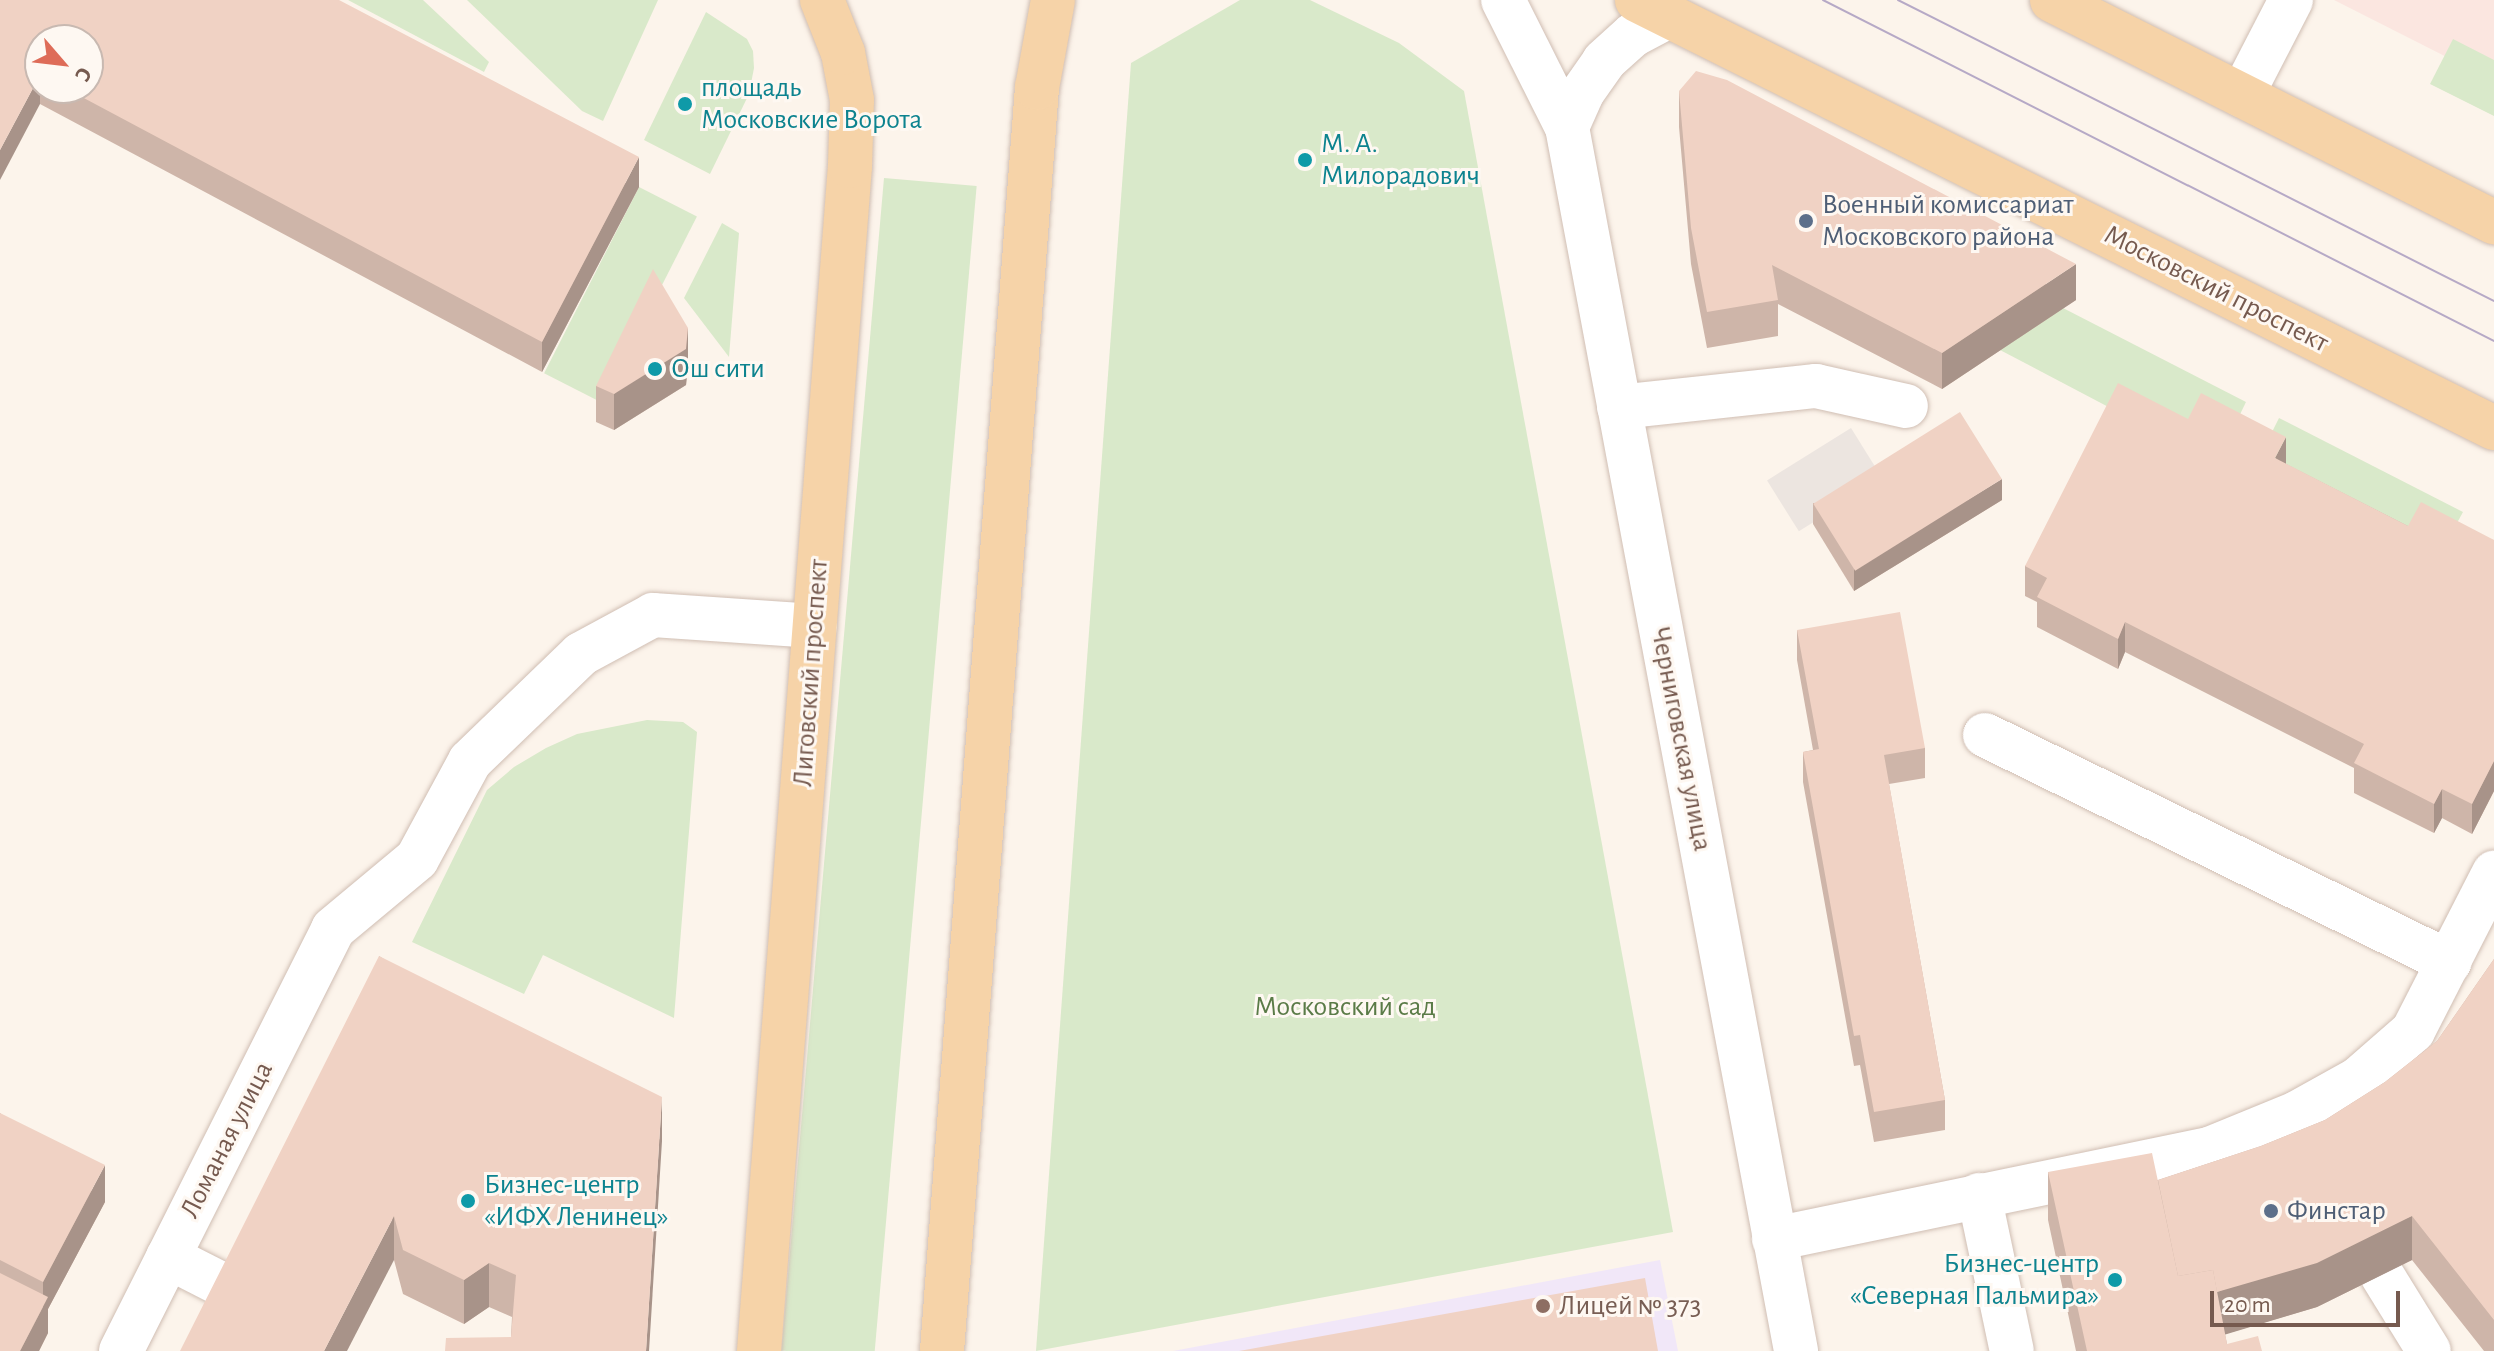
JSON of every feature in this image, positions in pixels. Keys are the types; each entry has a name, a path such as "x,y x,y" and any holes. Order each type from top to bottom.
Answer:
{"main road":[{"name":"Лиговский проспект","path":"759,1351 852,100 843,53 822,0"},
{"path":"942,1351 1037,88 1053,0"},
{"path":"2052,0 2242,95 2490,211"},
{"name":"Московский проспект","path":"1653,8 2494,428"}],"street":[{"name":"Черниговская улица","path":"1503,0 1567,127 1796,1351"},
{"path":"2242,95 2291,0"},
{"path":"1567,127 1582,93 1604,61 1633,35 1653,8"},
{"path":"1619,407 1816,386 1906,406"},
{"name":"Ломаная улица","path":"121,1351 333,929 417,859 470,761 581,654 653,615 815,626"},
{"path":"1985,735 2449,962"},
{"path":"1774,1239 2209,1149 2297,1113 2427,1044 2449,962 2494,873"},
{"path":"2297,1113 2318,1151"},
{"path":"1979,1195 2012,1351"},
{"path":"168,1257 233,1290"},
{"path":"2382,1275 2429,1351"}],"shaded area":[{"path":"2334,0 2494,0 2494,81"},
{"path":"1851,428 1883,479 1799,531 1767,480"},
{"name":"Лицей № 373","path":"1660,1260 1678,1351 1173,1351"}],"green space":[{"path":"348,0 423,0 489,62 484,72"},
{"path":"467,0 658,0 603,121 582,111"},
{"name":"Московский сад","path":"1240,0 1310,0 1399,43 1464,91 1673,1232 1036,1351 1131,63"},
{"path":"706,12 747,39 753,51 754,68 749,94 710,174 644,140"},
{"path":"2453,39 2494,60 2494,116 2430,84"},
{"path":"884,178 977,186 875,1351 781,1351"},
{"path":"639,187 697,217 602,403 544,373"},
{"path":"722,223 739,233 729,357 684,298"},
{"path":"2063,308 2246,402 2229,437 2118,412 2000,350"},
{"path":"2279,418 2463,512 2445,545 2408,556 2261,454"},
{"path":"647,720 683,722 697,732 674,1018 543,955 524,994 412,942 487,790 514,767 577,734"}],"building":[{"path":"0,0 339,0 639,157 542,342 95,104 104,104 104,24 24,24 25,104 0,150"},
{"name":"Военный комиссариат Московского района","path":"1696,71 1727,80 2076,264 1942,353 1772,265 1778,300 1707,312 1691,228 1679,91"},
{"path":"653,269 688,328 686,349 614,394 596,386"},
{"path":"2118,383 2188,419 2201,393 2286,437 2275,458 2408,526 2421,502 2494,540 2494,761 2472,804 2442,789 2434,804 2354,763 2364,744 2125,622 2118,639 2037,597 2047,578 2025,566"},
{"path":"1960,412 2002,479 1855,571 1813,504"},
{"path":"1900,612 1925,748 1884,755 1945,1100 1874,1112 1860,1035 1854,1036 1803,752 1819,749 1797,630"},
{"name":"Бизнес-центр «ИФХ Ленинец»","path":"379,956 662,1097 646,1351 445,1351 446,1338 511,1337 516,1275 489,1263 464,1280 403,1250 394,1216 324,1351 180,1351"},
{"path":"2494,959 2494,1320 2412,1216 2317,1263 2217,1292 2213,1270 2178,1276 2158,1180 2261,1146 2325,1120 2385,1082 2437,1041"},
{"path":"0,1113 105,1165 43,1282 0,1260"},
{"name":"Бизнес-центр «Северная Пальмира»","path":"2152,1153 2178,1276 2213,1270 2227,1344 2258,1336 2262,1351 2087,1351 2048,1172"},
{"path":"0,1273 48,1297 20,1351 0,1351"},
{"name":"Лицей № 373","path":"1645,1278 1658,1351 1239,1351"}],"tram line":[{"path":"1823,0 2494,341"},
{"path":"1898,0 2494,301"}],"place":[{"name":"площадь Московские Ворота","path":"685,104"},
{"name":"М. А. Милорадович","path":"1305,160"},
{"name":"Военный комиссариат Московского района","path":"1806,221"},
{"name":"Ош сити","path":"655,369"},
{"name":"Бизнес-центр «ИФХ Ленинец»","path":"468,1201"},
{"name":"Финстар","path":"2271,1211"},
{"name":"Бизнес-центр «Северная Пальмира»","path":"2115,1280"},
{"name":"Лицей № 373","path":"1543,1306"}]}
